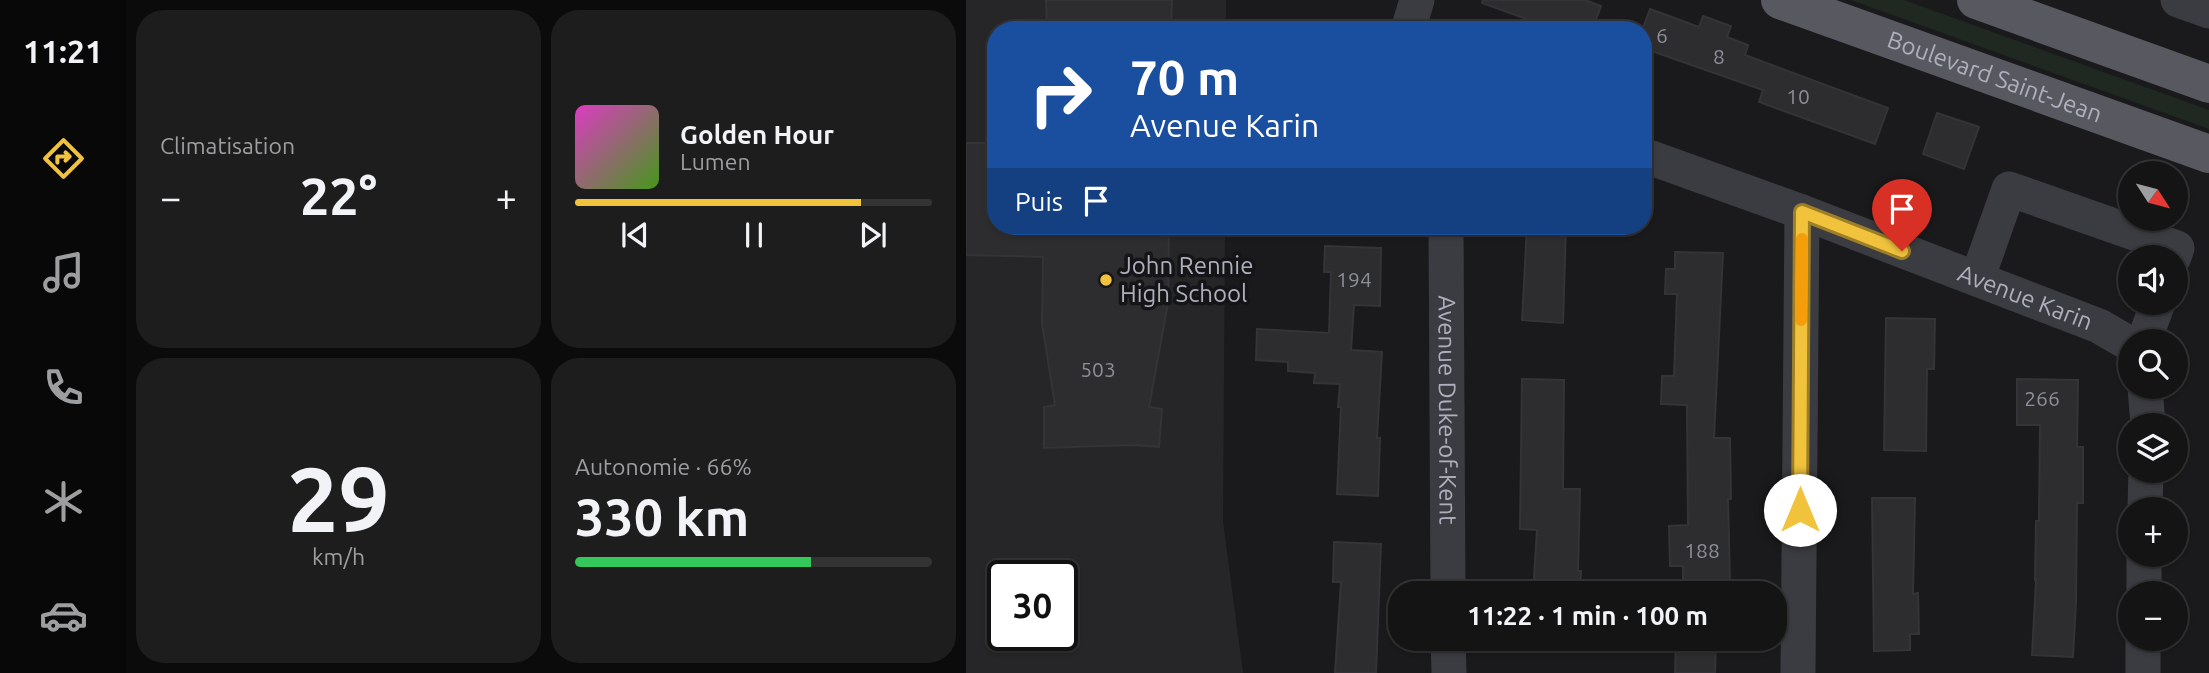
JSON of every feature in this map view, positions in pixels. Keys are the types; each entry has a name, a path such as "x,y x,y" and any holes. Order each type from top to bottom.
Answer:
{"main road":[{"name":"Boulevard Saint-Jean","path":"1780,0 2209,154"},
{"path":"1976,0 2209,84"}],"street":[{"path":"1411,21 1417,0"},
{"path":"2178,0 2209,11"},
{"name":"Avenue Karin","path":"1652,158 1977,279 2099,326 2118,337"},
{"path":"1977,279 2009,189 2168,245"},
{"path":"1798,673 1802,212"},
{"name":"Avenue Duke-of-Kent","path":"1446,235 1448,581"},
{"path":"1448,651 1449,673"},
{"path":"2143,651 2143,673"}],"shaded area":[{"path":"966,0 1226,0 1226,21 987,21 987,235 1225,235 1223,521 1243,673 966,673"},
{"path":"1851,0 1904,0 2209,110 2209,129"}],"building":[{"path":"1046,0 1172,0 1171,21 1047,21"},
{"path":"1483,0 1585,0 1601,6 1595,21 1532,21 1482,3"},
{"path":"1650,9 1699,27 1703,16 1731,26 1727,37 1748,45 1745,55 1888,108 1875,144 1759,102 1763,90 1652,51 1652,21 1646,21"},
{"path":"1937,113 1979,127 1964,169 1923,154"},
{"name":"John Rennie High School","path":"966,143 987,143 987,235 1169,235 1168,303 1149,407 1162,409 1159,447 1133,445 1044,448 1044,407 1055,405 1042,323 1043,257 966,255"},
{"path":"1527,235 1566,235 1563,323 1522,320"},
{"path":"1325,246 1381,248 1380,306 1354,305 1351,350 1382,352 1377,438 1380,438 1378,496 1337,494 1340,384 1314,383 1315,373 1288,371 1288,362 1256,360 1257,329 1329,333 1331,272 1324,272"},
{"path":"1675,252 1723,253 1714,438 1730,438 1730,581 1683,581 1683,566 1670,566 1669,526 1688,525 1687,405 1661,404 1662,376 1674,376 1677,294 1665,294 1666,269 1675,269"},
{"path":"1886,318 1935,319 1934,369 1927,369 1926,451 1884,450"},
{"path":"1522,379 1564,380 1563,489 1580,489 1578,571 1581,571 1581,581 1534,581 1537,530 1520,529"},
{"path":"2017,379 2078,380 2077,447 2083,447 2083,503 2077,503 2073,657 2032,655 2036,521 2039,521 2040,425 2017,425"},
{"path":"1872,498 1915,498 1913,594 1918,593 1919,634 1910,634 1910,650 1874,651"},
{"path":"1334,542 1381,544 1376,673 1335,673 1341,582 1333,582"},
{"path":"1676,651 1716,651 1715,673 1675,673"}],"slow traffic":[{"path":"1801,320 1802,239"}],"place":[{"name":"John Rennie High School","path":"1106,280"}],"route":[{"path":"1800,510 1802,212 1902,251"}]}
